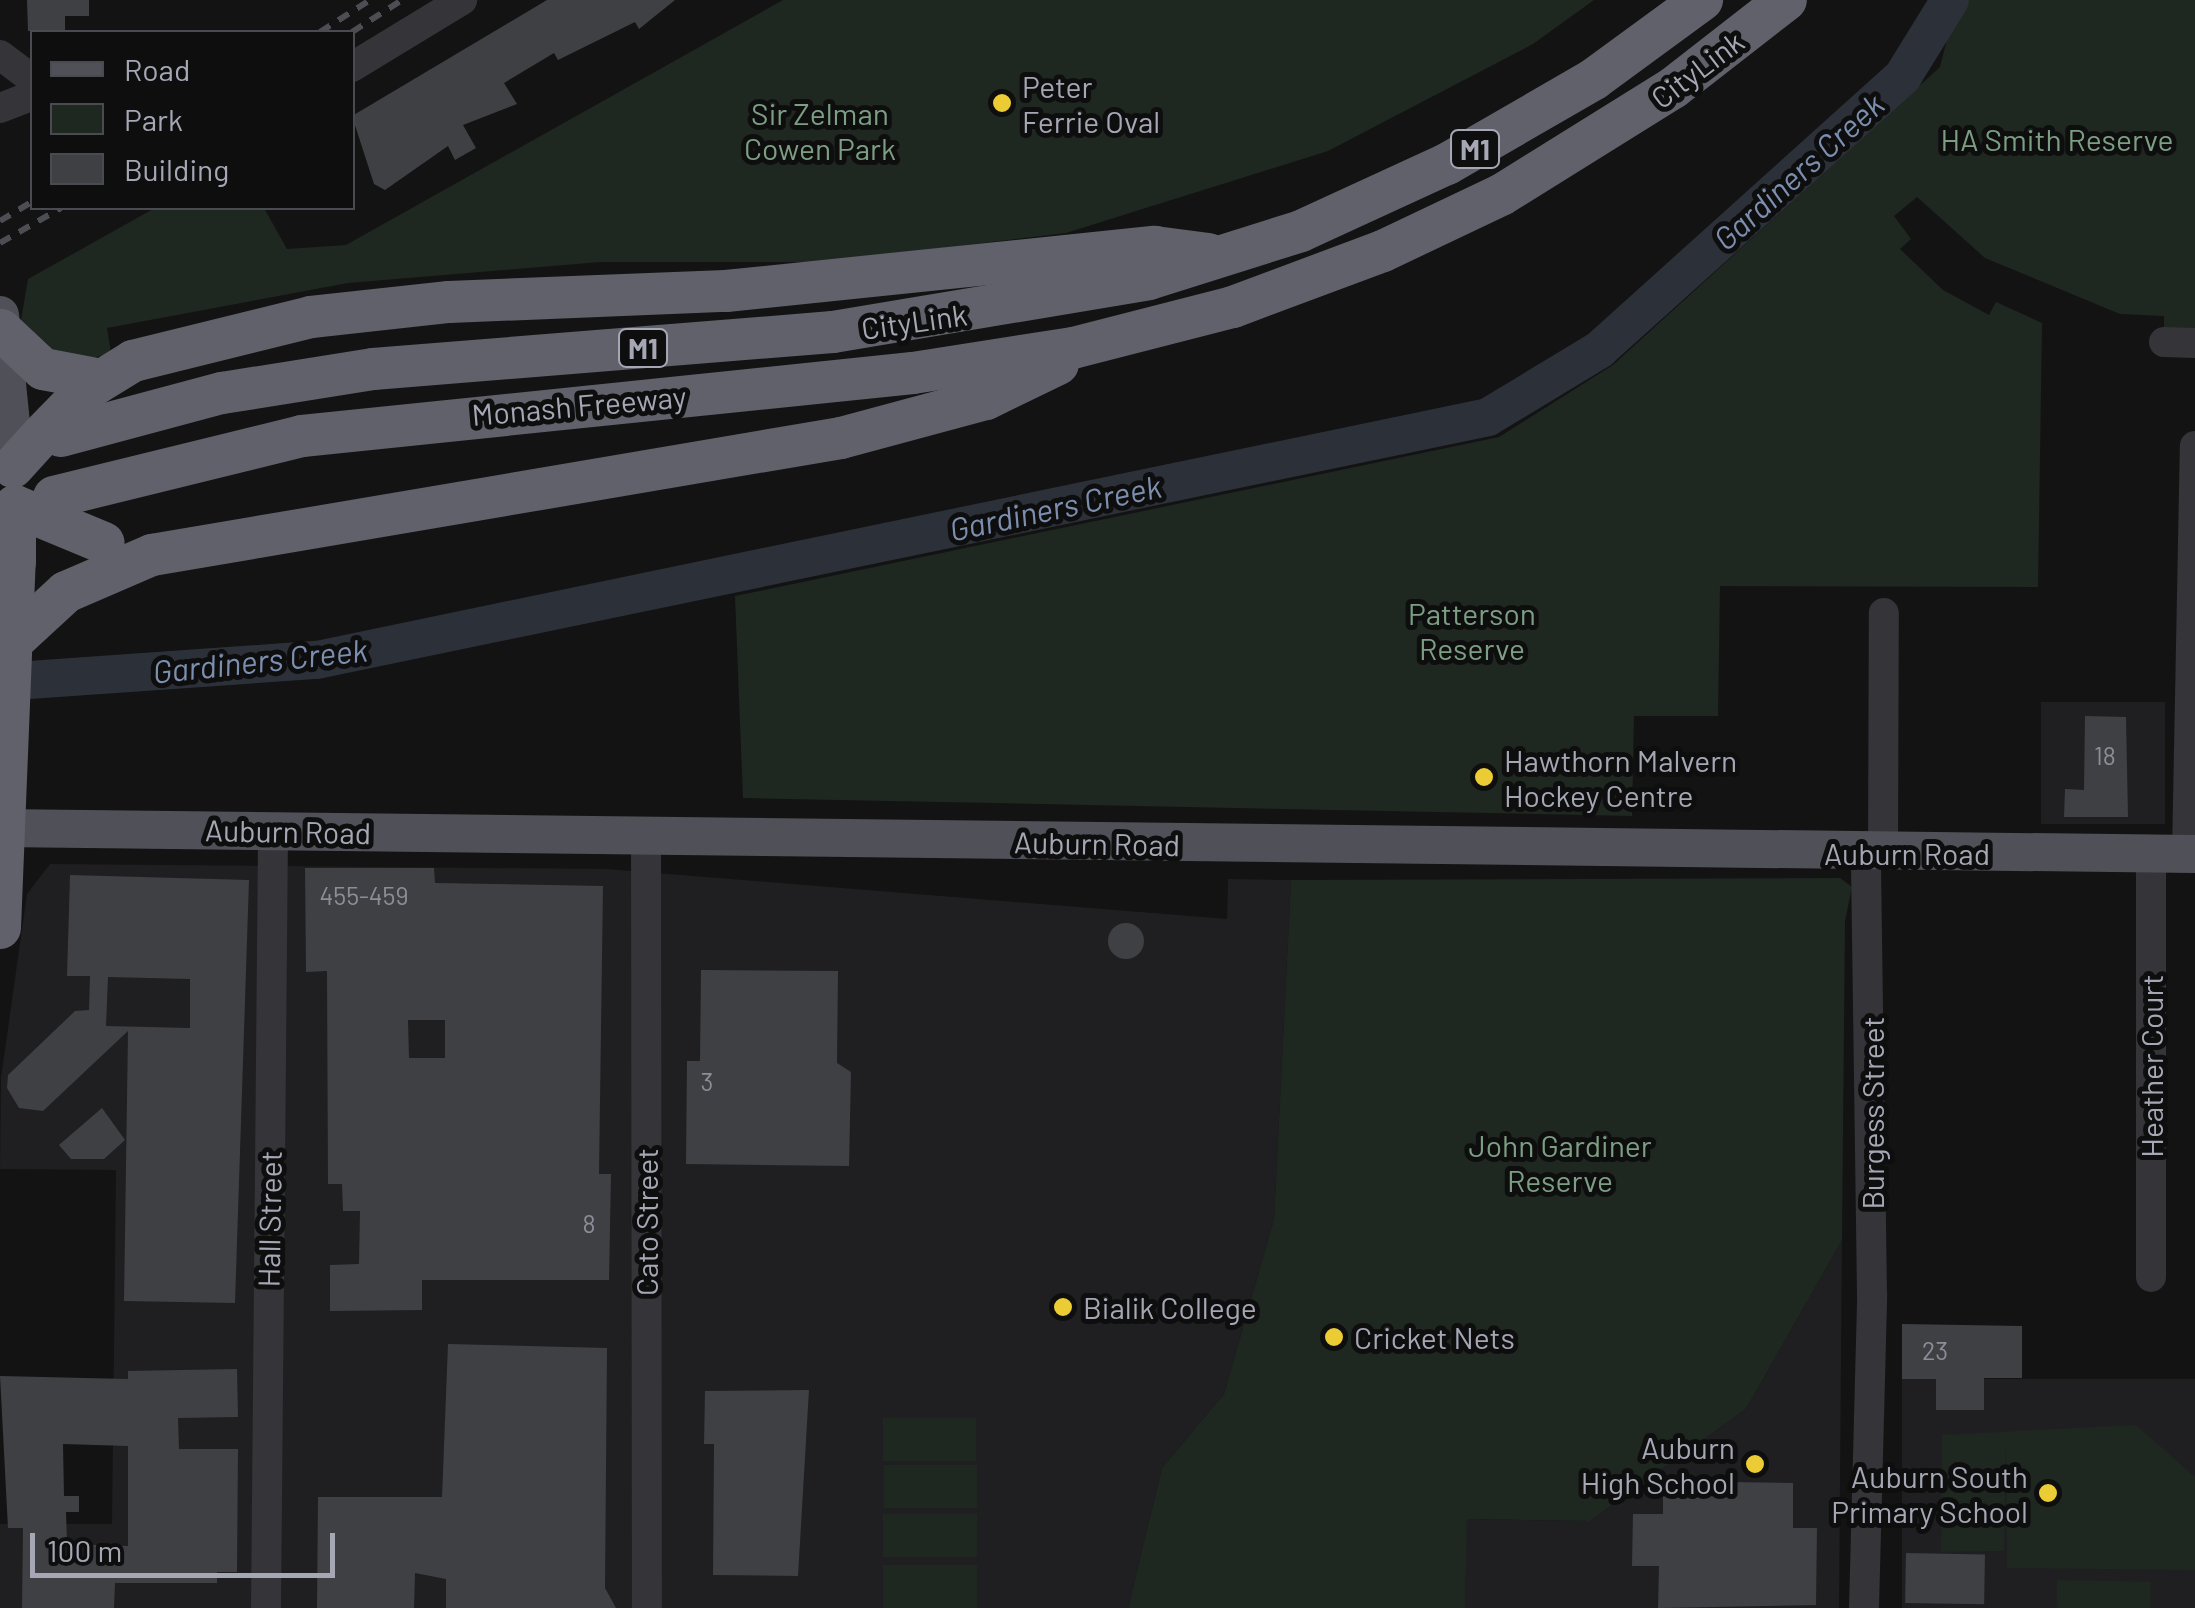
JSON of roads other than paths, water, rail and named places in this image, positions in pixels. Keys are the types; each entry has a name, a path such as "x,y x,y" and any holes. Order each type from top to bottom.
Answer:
{"highway":[{"name":"CityLink","path":"78,406 300,380 935,319 1149,279 1225,256 1447,164 1594,79 1702,0"},
{"name":"CityLink","path":"1108,340 1233,308 1438,227 1617,126 1786,0"},
{"path":"0,928 13,725 16,491 78,406 215,336 352,311 726,291 1155,246 1225,256"},
{"path":"1,330 51,373 78,406"},
{"path":"15,639 102,560 841,438 986,399 1108,340"},
{"name":"Monash Freeway","path":"16,491 376,424 836,384 1108,340"},
{"path":"16,491 102,560"}],"main road":[{"path":"0,315 16,491"},
{"name":"Auburn Road","path":"4,828 2177,854"}],"street":[{"path":"355,65 462,0"},
{"path":"0,55 30,78"},
{"path":"0,108 30,97"},
{"path":"2164,342 2195,343"},
{"name":"Heather Court","path":"2151,1277 2177,854 2195,446"},
{"name":"Burgess Street","path":"1876,1608 1872,933 1884,613"},
{"name":"Hall Street","path":"266,1608 273,831"},
{"name":"Cato Street","path":"646,837 647,1608"},
{"name":"Burgess Street","path":"1864,1608 1872,1294"}],"waterway":[{"name":"Gardiners Creek","path":"0,682 317,660 1488,417 1599,350 1903,76 1950,0"}],"railway":[{"path":"323,30 370,0"},
{"path":"355,30 402,0"},
{"path":"0,221 30,203"},
{"path":"0,243 58,210"}],"place":[{"name":"Peter Ferrie Oval","path":"1002,103"},
{"name":"Hawthorn Malvern Hockey Centre","path":"1484,777"},
{"name":"Bialik College","path":"1063,1307"},
{"name":"Cricket Nets","path":"1334,1337"},
{"name":"Auburn High School","path":"1755,1464"},
{"name":"Auburn South Primary School","path":"2048,1493"}],"park label":[{"name":"Sir Zelman Cowen Park","path":"820,130"},
{"name":"HA Smith Reserve","path":"2057,139"},
{"name":"Patterson Reserve","path":"1472,630"},
{"name":"John Gardiner Reserve","path":"1560,1162"}]}
